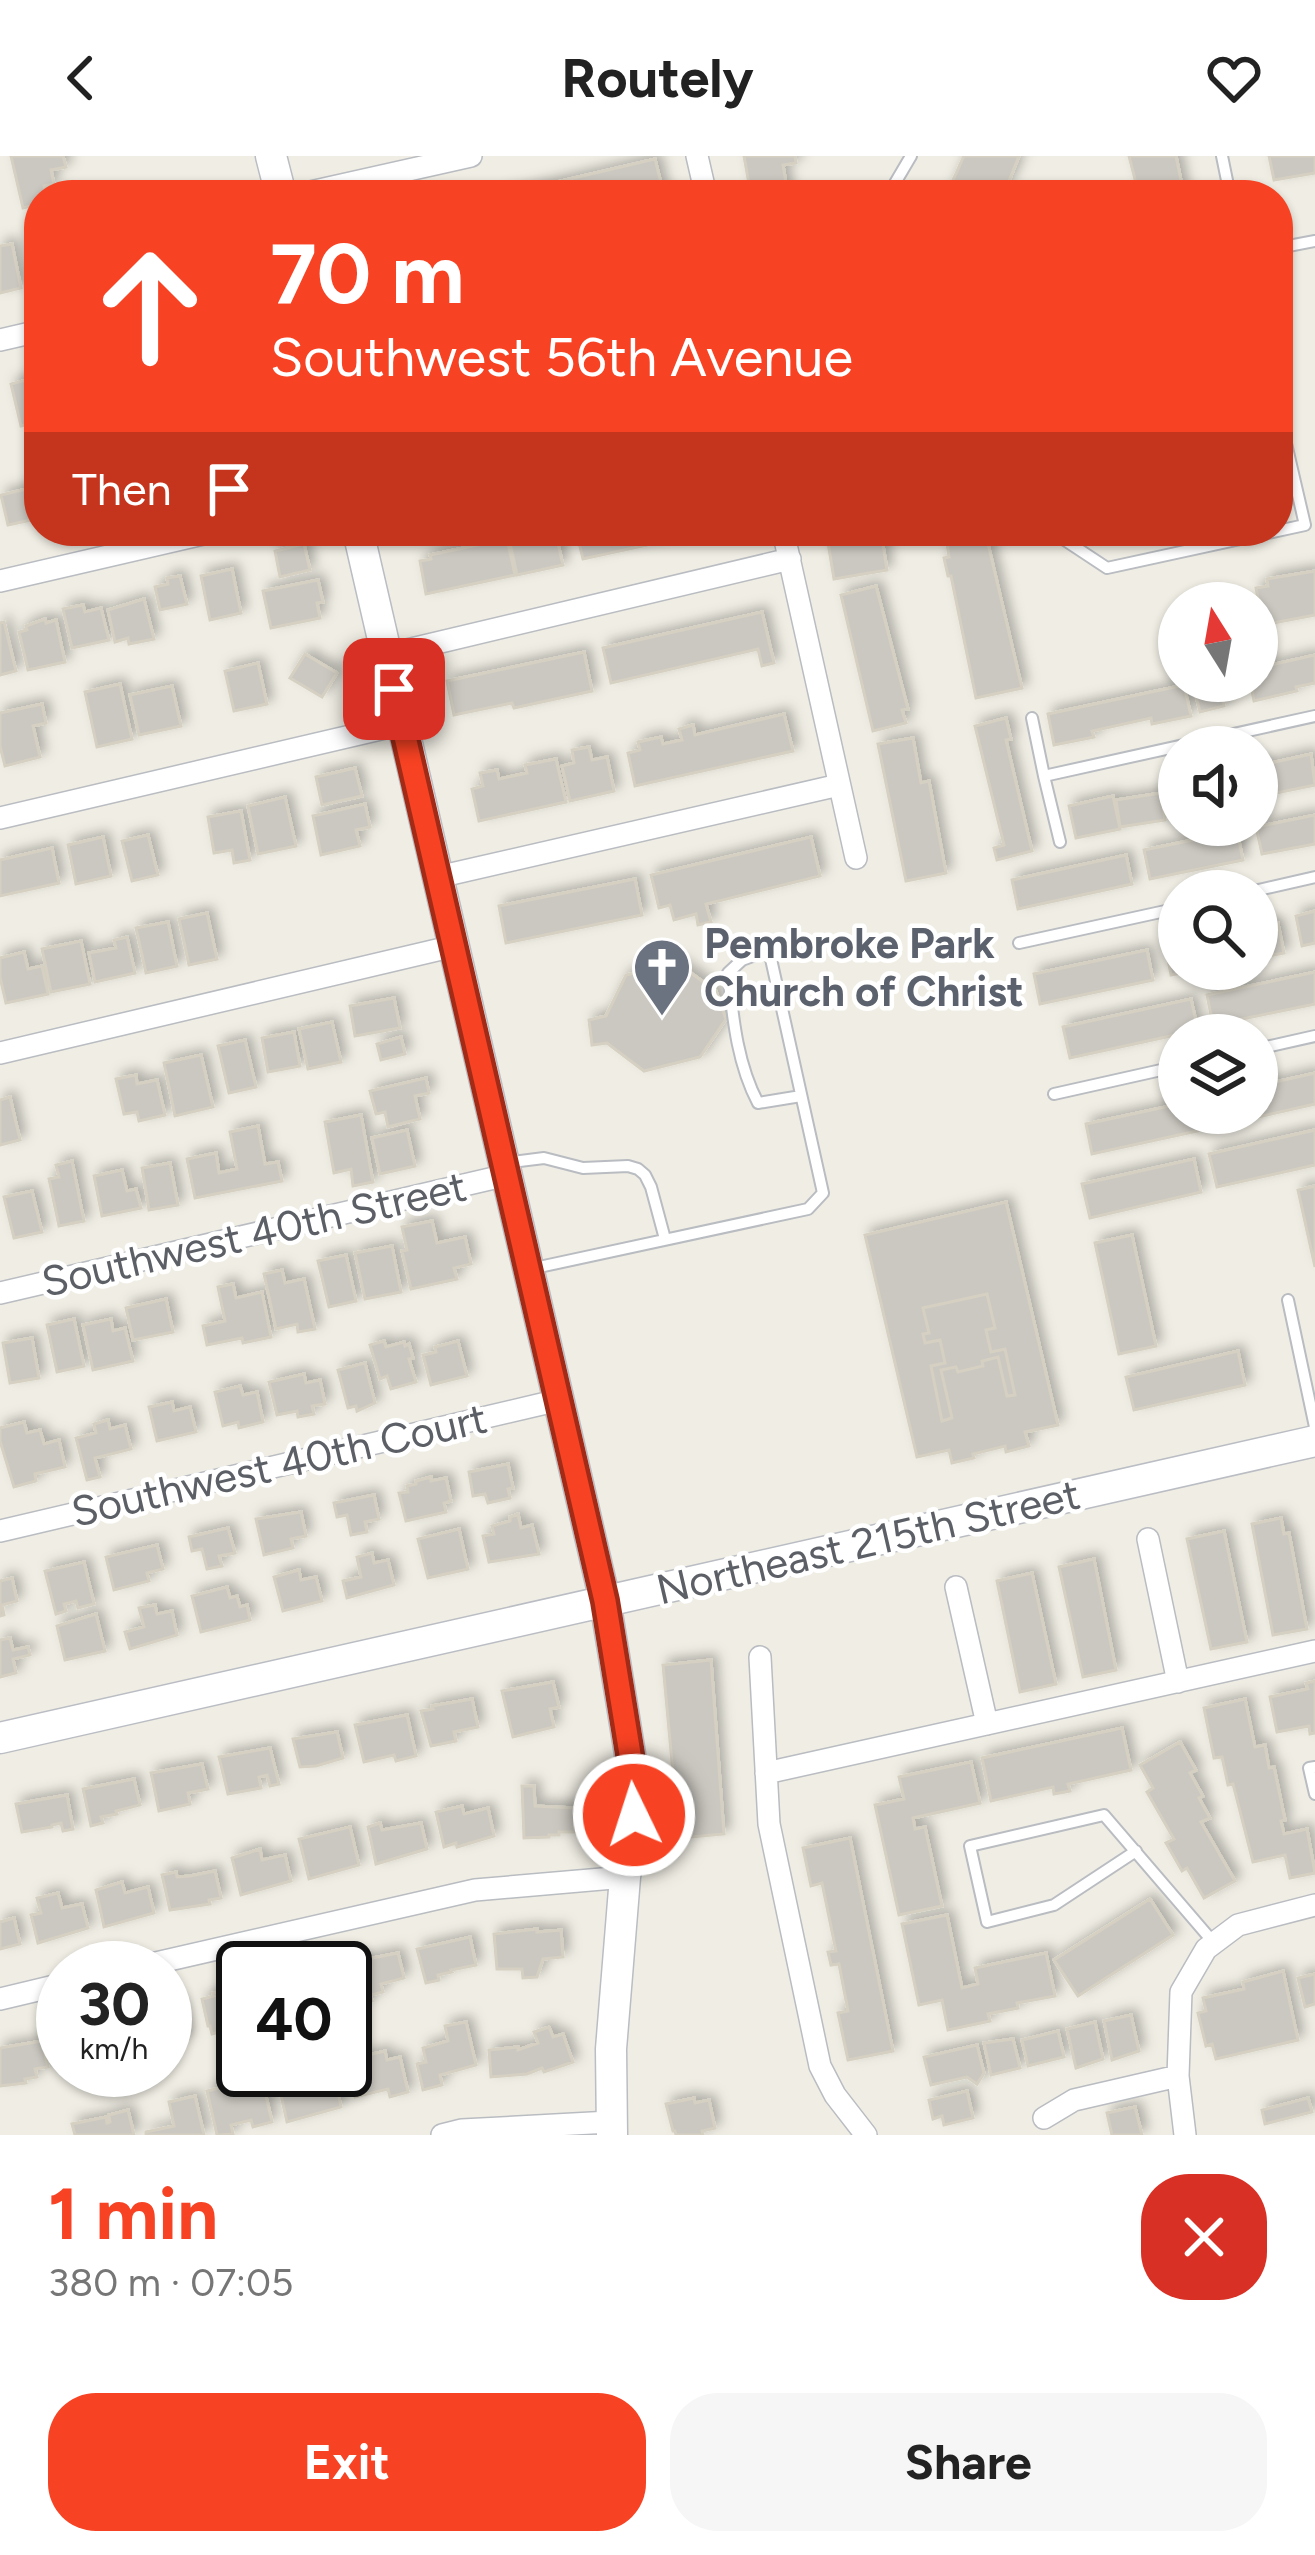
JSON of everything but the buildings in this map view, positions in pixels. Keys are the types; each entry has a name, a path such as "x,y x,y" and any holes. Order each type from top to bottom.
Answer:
{"street":[{"path":"364,180 471,156"},
{"path":"0,581 151,546"},
{"path":"361,546 605,1601 630,1754 634,1815 611,2049 611,2128 463,2130 442,2135"},
{"path":"787,546 856,858"},
{"path":"386,655 790,559"},
{"path":"0,818 402,724"},
{"path":"438,877 839,784"},
{"path":"0,1053 454,946"},
{"name":"Southwest 40th Street","path":"0,1293 506,1169"},
{"name":"Southwest 40th Court","path":"0,1531 559,1400"},
{"name":"Northeast 215th Street","path":"0,1738 1315,1441"},
{"path":"1148,1539 1178,1682"},
{"path":"956,1587 987,1724"},
{"path":"766,1773 1315,1652"},
{"path":"760,1657 769,1824 820,2066 835,2095 866,2135"},
{"path":"192,1955 476,1890 626,1876"},
{"path":"1185,2135 1178,2076 1181,1992 1205,1949 1238,1924 1315,1905"},
{"path":"0,1999 36,1990"},
{"path":"1044,2118 1074,2100 1178,2076"}],"lane":[{"path":"1293,473 1305,525 1293,528"},
{"path":"1074,546 1107,568 1208,546"},
{"path":"1044,776 1315,716"},
{"path":"1032,718 1060,842"},
{"path":"1278,886 1315,878"},
{"path":"1019,943 1158,913"},
{"path":"529,1269 808,1209 823,1193 769,950 742,960 728,973 734,1029 746,1081 758,1103 801,1096"},
{"path":"1278,1044 1315,1036"},
{"path":"1054,1094 1158,1071"},
{"path":"506,1169 544,1158 583,1168 638,1169 651,1187 665,1239"},
{"path":"1288,1300 1315,1426"},
{"path":"1315,1767 1309,1768 1315,1794"},
{"path":"1136,1851 1054,1905 987,1922 970,1846 1104,1815 1136,1851 1214,1943"}],"place":[{"name":"Pembroke Park Church of Christ","path":"662,1018"}],"route":[{"path":"394,689 605,1601 630,1754 634,1815"}]}
